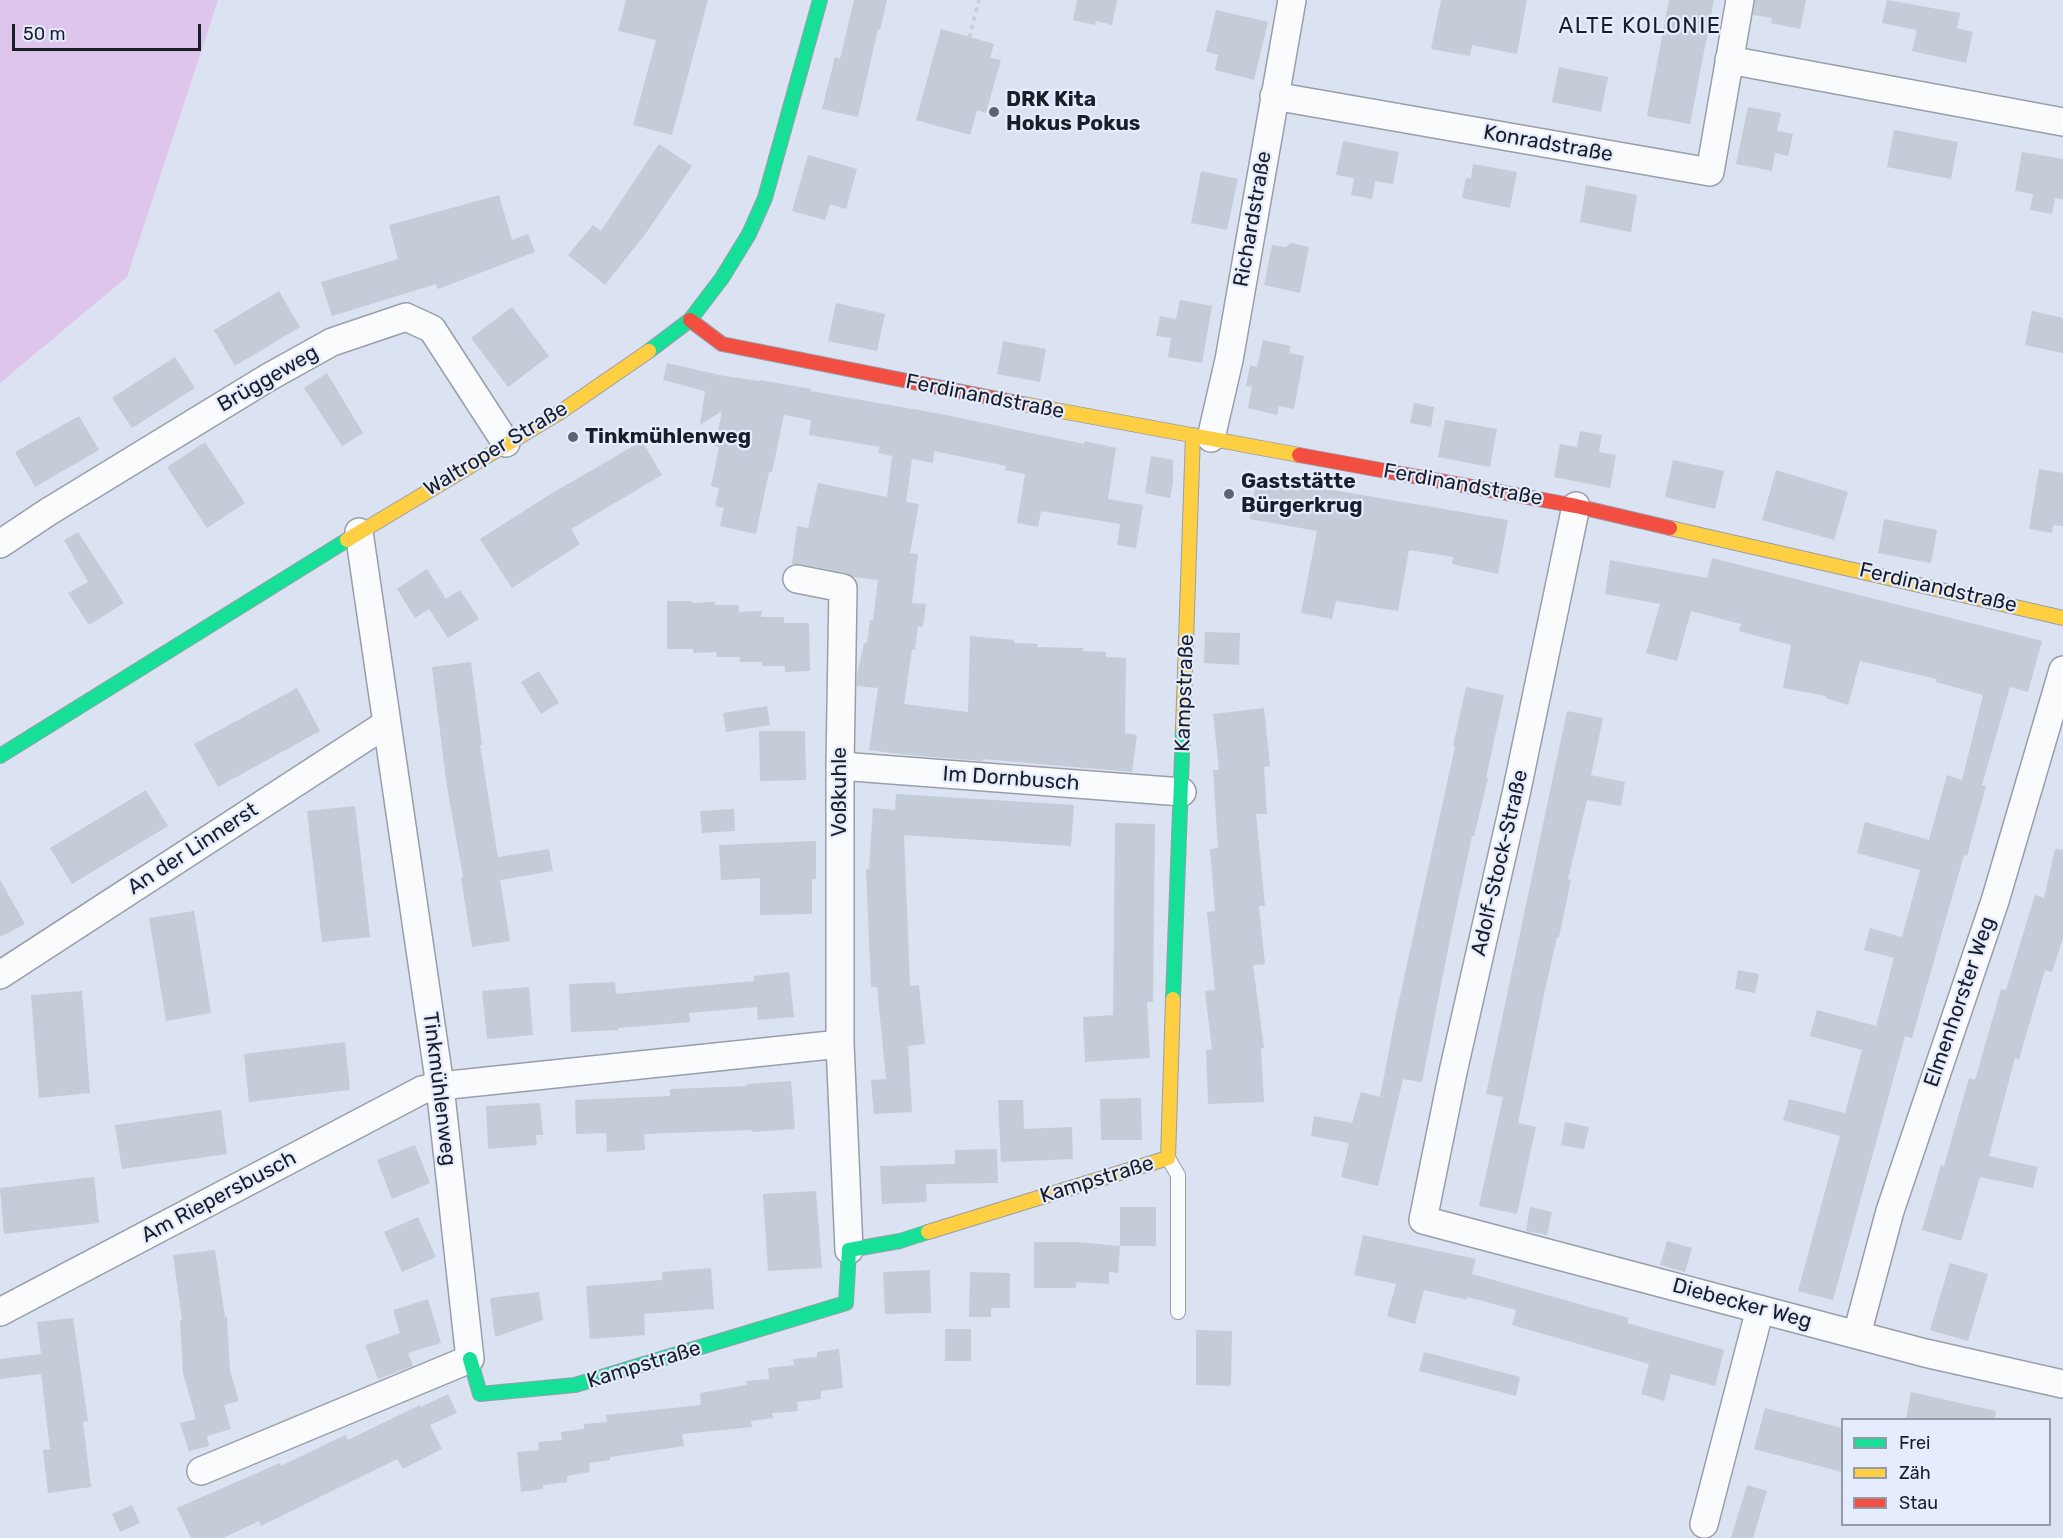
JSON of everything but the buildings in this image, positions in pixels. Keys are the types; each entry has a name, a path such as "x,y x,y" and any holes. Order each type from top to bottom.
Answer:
{"street":[{"name":"Waltroper Straße","path":"0,756 359,532 559,413 644,356 690,320 722,278 749,234 765,198 820,0"},
{"name":"Richardstraße","path":"1202,437 1229,360 1292,0"},
{"name":"Konradstraße","path":"1275,96 1710,172 1740,0"},
{"path":"1729,60 2063,122"},
{"name":"Brüggeweg","path":"0,544 58,506 321,347 406,317 432,329 506,443"},
{"name":"Ferdinandstraße","path":"690,320 722,344 897,380 1576,506 2063,618"},
{"name":"Kampstraße","path":"470,1359 480,1394 575,1385 846,1303 849,1250 900,1241 1168,1158 1182,792 1202,437"},
{"name":"Adolf-Stock-Straße","path":"1423,1220 1576,506"},
{"name":"Tinkmühlenweg","path":"359,532 440,1086 470,1359"},
{"name":"Voßkuhle","path":"797,579 843,588 840,766 840,1044 849,1250"},
{"name":"Elmenhorster Weg","path":"1857,1334 1890,1211 1995,901 2063,670"},
{"name":"An der Linnerst","path":"0,975 386,724"},
{"name":"Im Dornbusch","path":"840,766 1182,792"},
{"path":"440,1086 840,1044"},
{"name":"Am Riepersbusch","path":"0,1312 422,1090 440,1086"},
{"name":"Diebecker Weg","path":"1423,1220 1925,1353 2063,1384"},
{"path":"1704,1524 1760,1309"},
{"path":"201,1471 470,1359"}],"lane":[{"path":"1168,1158 1178,1175 1178,1312"}],"path":[{"path":"969,38 979,0"}],"shaded area":[{"path":"0,0 218,0 127,277 0,383"}],"traffic: fast":[{"path":"649,351 690,320 722,278 749,234 765,198 820,0"},
{"path":"0,756 347,540"},
{"path":"1173,999 1183,728"},
{"path":"470,1359 480,1394 575,1385 846,1303 849,1250 900,1241 928,1232"}],"traffic: slow":[{"path":"347,540 559,413 649,351"},
{"path":"1023,404 1299,455"},
{"path":"1183,728 1193,435"},
{"path":"1670,528 2063,618"},
{"path":"928,1232 1168,1158 1173,999"}],"traffic: jam":[{"path":"690,320 722,344 1023,404"},
{"path":"1299,455 1576,506 1670,528"}],"place":[{"name":"DRK Kita Hokus Pokus","path":"994,112"},
{"name":"Tinkmühlenweg","path":"573,437"},
{"name":"Gaststätte Bürgerkrug","path":"1229,494"}],"district":[{"name":"ALTE KOLONIE","path":"1640,27"}]}
